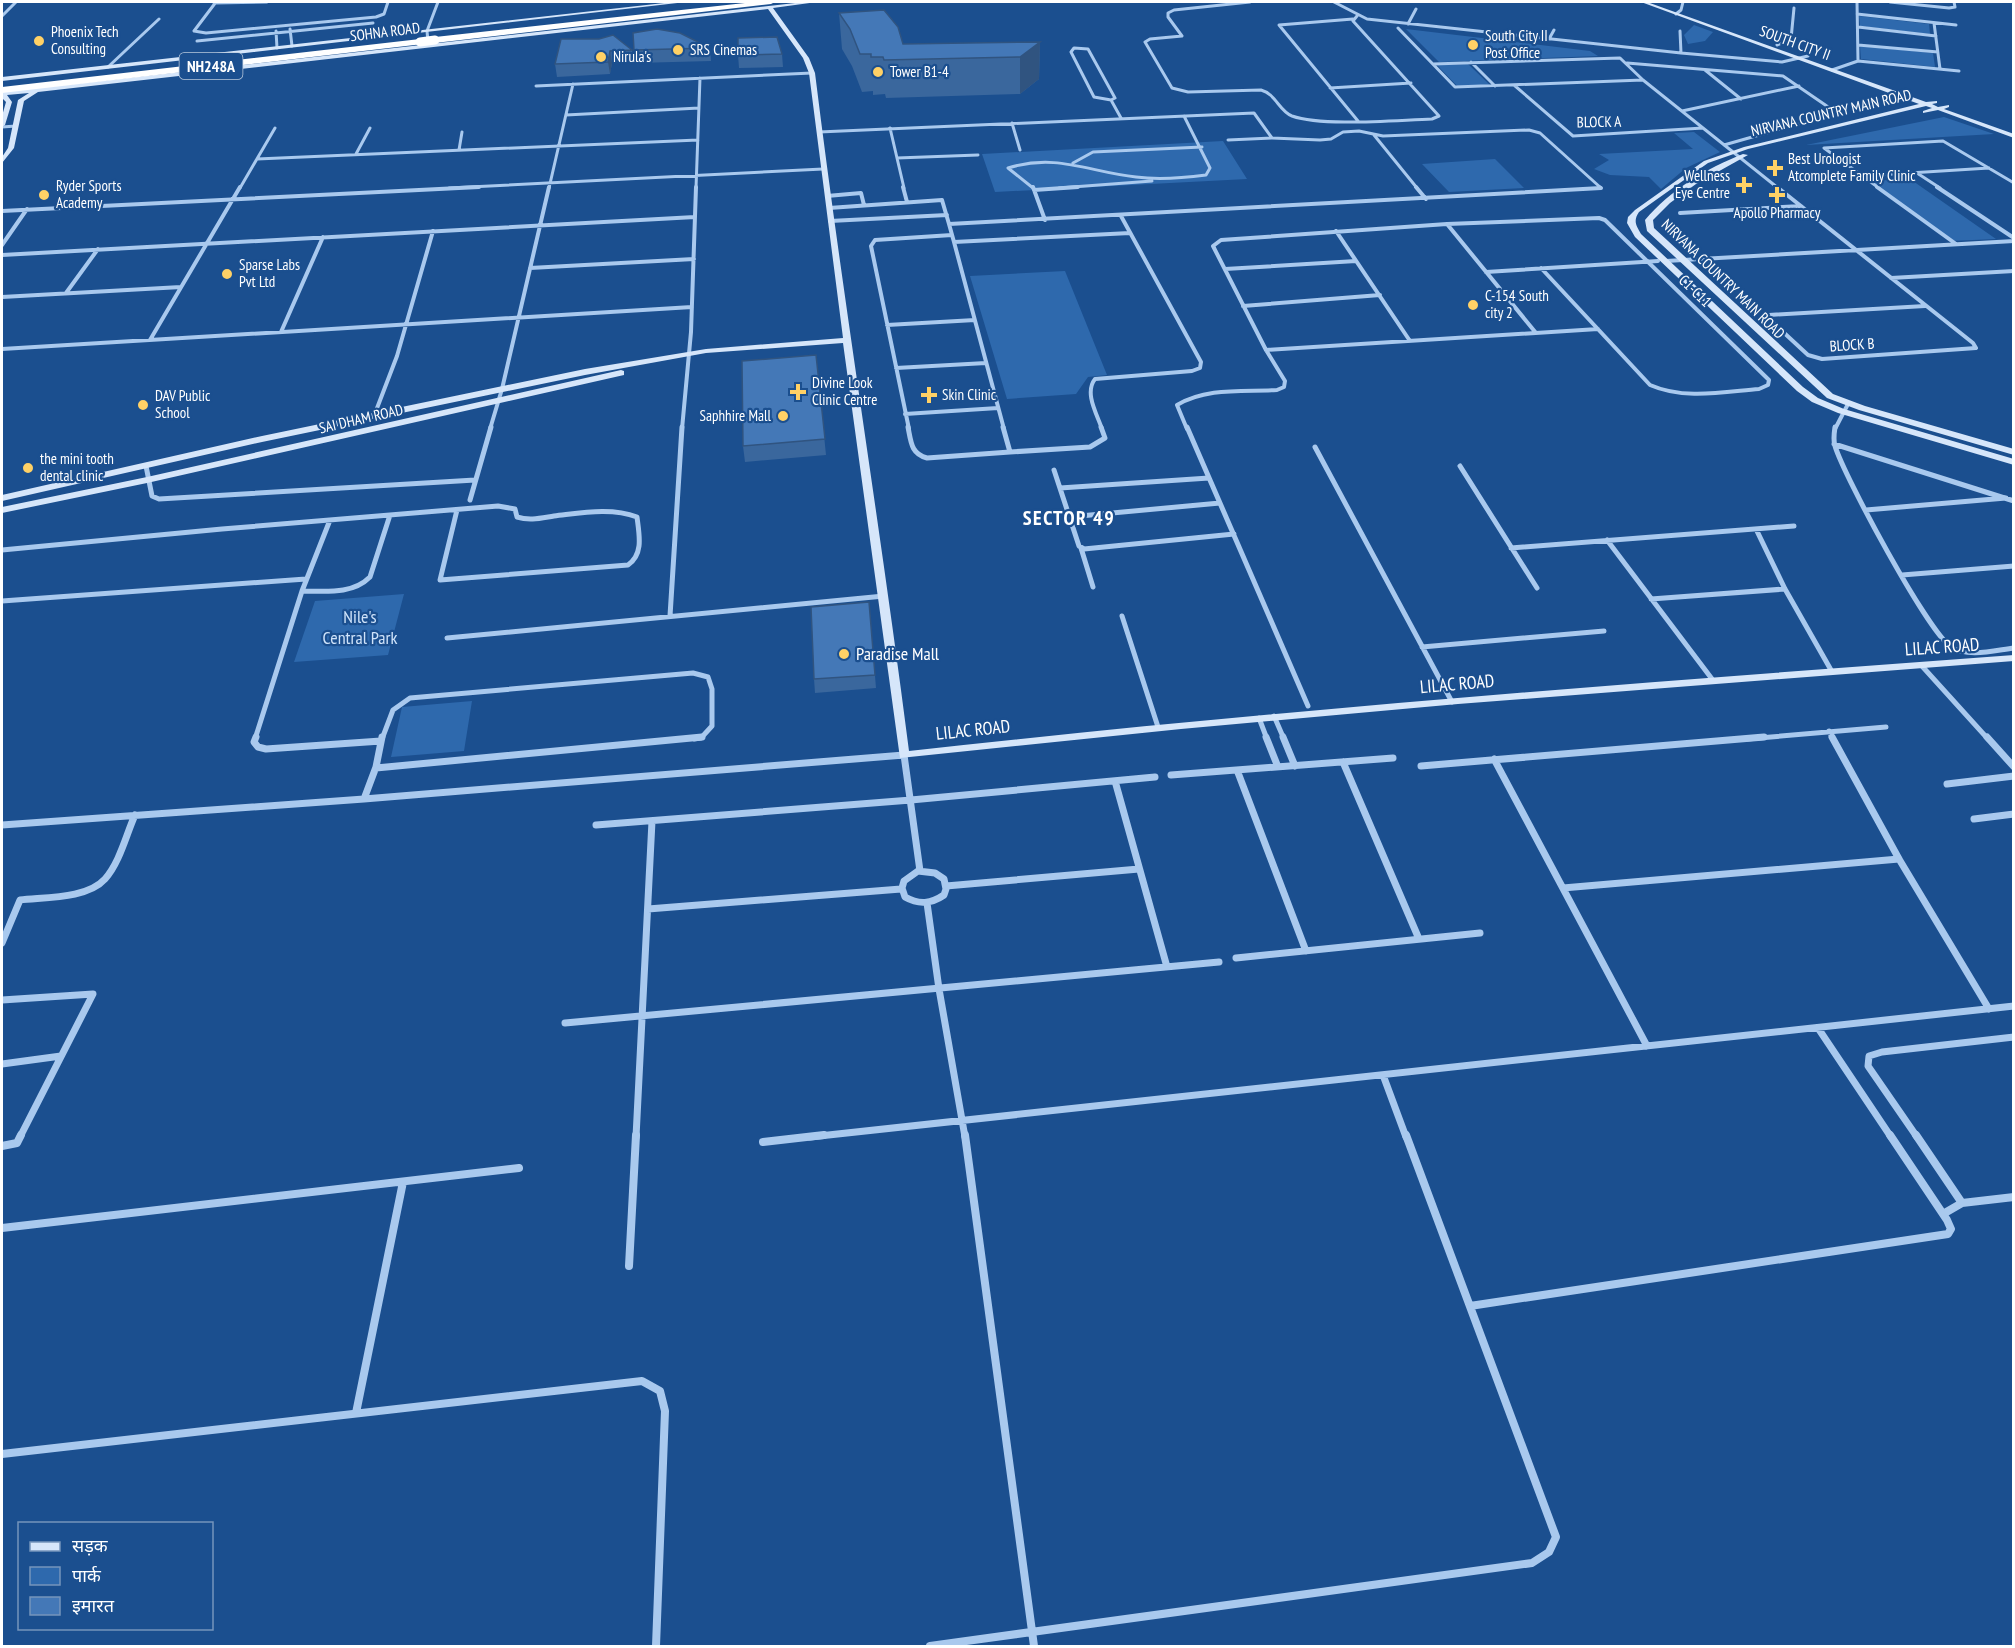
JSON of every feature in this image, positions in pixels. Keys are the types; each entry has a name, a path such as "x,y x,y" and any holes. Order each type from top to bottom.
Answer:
{"highway":[{"name":"SOHNA ROAD","path":"2,93 723,2"},
{"name":"SOHNA ROAD","path":"2,81 770,4"}],"street":[{"path":"2,16 16,2"},
{"path":"267,2 215,2 194,32 206,33 376,17 384,14 388,2"},
{"path":"427,38 438,2"},
{"path":"2,93 683,2"},
{"path":"770,4 814,2"},
{"path":"1250,2 1174,10 1168,13 1182,36 1150,39 1145,42 1172,88 1188,92 1261,90 1269,92 1289,115 1310,121 1358,121 1439,116 1355,17 1334,2"},
{"name":"SOUTH CITY II","path":"1643,2 1777,45 1940,106"},
{"name":"SOUTH CITY II","path":"1658,2 1678,12 1799,58 1927,104"},
{"path":"1678,12 1683,2"},
{"path":"1857,2 1858,61"},
{"path":"1890,2 1949,8 1954,7 1954,2"},
{"path":"770,4 806,58 812,73 830,221 884,596 920,871"},
{"path":"1777,45 1791,39 1794,8"},
{"path":"1408,24 1416,9"},
{"path":"1857,14 1956,25"},
{"path":"1358,121 1280,26 1284,23 1355,17 1782,62 1808,56"},
{"path":"108,67 159,19"},
{"path":"197,41 373,23"},
{"path":"1934,23 1940,69"},
{"path":"291,25 292,46"},
{"path":"276,26 277,48"},
{"path":"1858,27 1936,36"},
{"path":"1398,28 1455,87 1643,80"},
{"path":"1549,39 1554,30"},
{"path":"1680,31 1681,53"},
{"path":"2,81 292,46 427,38"},
{"path":"1858,45 1938,52"},
{"path":"1074,48 1088,49 1114,98 1111,100 1094,97 1071,52 1074,48"},
{"path":"1433,64 1620,58 1625,63 1643,80 1724,145 1837,113 1783,76 1625,63"},
{"path":"1832,70 1858,61 1959,71"},
{"path":"1471,62 1495,86"},
{"path":"1704,69 1741,99"},
{"path":"536,86 812,73"},
{"path":"670,616 692,307 700,78"},
{"path":"1330,88 1411,83"},
{"path":"470,500 502,389 573,84"},
{"name":"BLOCK A","path":"1514,85 1573,136 1703,128"},
{"path":"1682,111 1798,87"},
{"path":"2,161 11,148 21,100 31,93 48,88"},
{"path":"2,93 9,102 2,126 16,126"},
{"path":"1111,100 1121,118"},
{"name":"NIRVANA COUNTRY MAIN ROAD","path":"1940,106 1927,104 1737,154 1694,170 1643,206 1632,217 1633,229 1662,261 1800,389 1815,400 2013,452"},
{"path":"1940,106 2013,130"},
{"path":"1940,106 2013,136"},
{"name":"NIRVANA COUNTRY MAIN ROAD","path":"1940,106 1737,154 1658,210 1648,220 1650,230 1818,387 1845,407 2013,462"},
{"path":"566,115 699,108"},
{"path":"819,132 1255,113 1272,138"},
{"path":"1045,220 1032,185 1008,168 1027,160 1057,160 1137,177 1206,175 1210,168 1202,147 1184,116"},
{"path":"1012,123 1020,150"},
{"path":"150,340 275,128"},
{"path":"356,154 370,128"},
{"path":"890,128 907,202"},
{"path":"949,224 1601,188 1536,131 1515,129 1374,134 1343,132 1331,139 1320,140 1272,138 1228,140"},
{"path":"459,150 462,132"},
{"path":"1374,134 1426,199"},
{"path":"257,159 698,140"},
{"path":"1956,244 1824,148 1940,141 1949,143 2013,183"},
{"name":"BLOCK B","path":"1724,145 1802,206 1891,278 1925,306 1976,348 1816,358 1808,355 1767,317 1775,314 1925,306"},
{"path":"1073,163 1093,152 1202,147"},
{"path":"897,158 978,155"},
{"path":"1862,176 1990,168"},
{"path":"2,211 823,169"},
{"path":"1917,173 2013,239"},
{"path":"1034,190 1151,181 1158,178"},
{"path":"827,196 861,193 864,205"},
{"path":"829,208 942,200 1010,452"},
{"path":"1680,213 1802,206"},
{"path":"2,245 27,209"},
{"path":"830,221 947,215"},
{"path":"952,235 883,239 871,243 912,450 918,456 927,458 1090,447 1105,438 1090,395 1090,385 1095,379 1192,371 1200,368 1201,362 1121,216"},
{"name":"C1-C11","path":"1447,224 1589,216 1605,220 1769,380 1768,385 1759,389 1676,394 1657,390 1598,329"},
{"path":"2,255 695,217"},
{"path":"1308,706 1177,405 1185,398 1201,395 1277,390 1284,387 1285,381 1266,350 1213,246 1221,240 1447,224 1536,333"},
{"path":"374,417 407,324 433,231"},
{"path":"1336,231 1410,341"},
{"path":"954,242 1130,233"},
{"path":"281,332 323,237"},
{"path":"1486,272 2013,239"},
{"path":"66,293 98,249"},
{"path":"530,268 694,259"},
{"path":"1225,269 1356,261"},
{"path":"1541,268 1598,329"},
{"path":"1891,278 2013,271"},
{"path":"2,297 181,287"},
{"path":"1243,306 1380,295"},
{"path":"2,349 692,307"},
{"path":"887,325 975,320"},
{"path":"1266,350 1598,329"},
{"name":"SAI DHAM ROAD","path":"2,498 262,439 502,389 689,356 848,340"},
{"name":"SAI DHAM ROAD","path":"2,510 147,480 689,356"},
{"path":"896,368 986,363"},
{"path":"1845,407 1838,416 1834,444 1866,510 1902,575 1945,642 1950,646 1974,651 2013,648"},
{"path":"905,414 998,408"},
{"path":"1834,444 2012,499"},
{"path":"1316,447 1452,702"},
{"path":"146,466 152,496 159,499 475,480"},
{"path":"1460,466 1537,588"},
{"path":"1054,470 1093,587"},
{"path":"1060,488 1209,478"},
{"path":"1866,510 2012,499"},
{"path":"1069,517 1220,503"},
{"path":"2,550 330,520 390,515 510,506 515,509 517,517 526,520 625,512 637,516 639,555 634,562 628,565 440,580 457,510"},
{"path":"302,591 351,588 365,584 370,577 390,515"},
{"path":"330,520 306,579 254,742 258,747 266,749 381,741"},
{"path":"1511,548 1794,526"},
{"path":"1756,529 1785,589 1831,670"},
{"path":"1081,548 1234,534"},
{"path":"1607,540 1712,679"},
{"path":"1902,575 2013,566"},
{"path":"2,601 306,579"},
{"path":"1651,599 1785,589"},
{"path":"447,638 884,596"},
{"path":"1122,616 1158,727"},
{"path":"1422,647 1604,631"},
{"name":"LILAC ROAD","path":"904,755 1274,716 1712,679 2013,658"},
{"path":"1921,665 2013,767"},
{"path":"364,799 390,712 398,703 411,698 693,673 708,677 712,689 712,726 701,738 375,768"},
{"path":"1274,716 1295,766"},
{"path":"1259,718 1278,767"},
{"path":"1421,766 1886,727"},
{"path":"1829,732 1899,859 1989,1009"},
{"path":"2,825 364,799 904,755"},
{"path":"1172,775 1393,758"},
{"path":"1494,759 1647,1046"},
{"path":"1343,762 1419,939"},
{"path":"1237,770 1306,951"},
{"path":"1947,784 2013,776"},
{"path":"596,825 911,800 1155,777"},
{"path":"1115,781 1167,967"},
{"path":"1974,819 2013,814"},
{"path":"2,943 20,900 82,891 97,886 106,878 135,815"},
{"path":"629,1266 652,821"},
{"path":"1563,888 1899,859"},
{"path":"946,886 1139,869"},
{"path":"920,871 939,874 946,886 944,895 927,903 910,900 901,889 902,882 906,877 920,871"},
{"path":"648,909 901,889"},
{"path":"927,903 939,988 963,1121 1034,1647"},
{"path":"1236,958 1480,933"},
{"path":"565,1023 1220,962"},
{"path":"2,1000 93,994 17,1143 2,1146"},
{"path":"763,1142 2013,1006"},
{"path":"1470,1306 1943,1237 1948,1234 1951,1228 1943,1214 1818,1028"},
{"path":"1962,1203 1868,1066 1867,1060 1869,1056 1882,1052 2013,1037"},
{"path":"2,1064 61,1056"},
{"path":"930,1647 1532,1563 1549,1552 1556,1537 1383,1075"},
{"path":"2,1228 519,1168"},
{"path":"356,1413 403,1182"},
{"path":"1943,1214 1962,1203 2013,1197"},
{"path":"2,1454 642,1381 656,1386 664,1395 665,1411 656,1647"}],"green space":[{"path":"1859,16 1929,24 1930,34 1860,26"},
{"path":"1694,25 1713,32 1705,41 1688,44 1684,35"},
{"path":"1406,29 1590,51 1598,56 1439,62"},
{"path":"1860,46 1933,53 1935,67 1861,59"},
{"path":"1468,64 1490,85 1458,87 1437,65"},
{"path":"1944,117 1994,134 1806,145"},
{"path":"1694,132 1720,152 1686,168 1661,189 1649,177 1610,175 1594,169 1609,160 1599,154 1693,149 1674,133"},
{"path":"1223,141 1247,179 995,192 982,154"},
{"path":"1495,159 1524,188 1449,192 1422,164"},
{"path":"1910,179 1996,239 1950,241 1867,181"},
{"path":"1065,271 1107,375 1088,377 1076,394 1007,399 970,276"},
{"name":"Nile's Central Park","path":"404,594 388,655 294,662 315,601"},
{"path":"472,701 464,751 391,757 402,707"}],"building":[{"path":"884,10 898,27 903,44 1040,42 1020,57 884,60 883,57 871,57 871,54 860,54 850,29 839,13"},
{"path":"657,29 680,33 710,48 634,50 633,33"},
{"path":"613,35 632,50 610,51 608,62 555,64 561,39 599,39"},
{"path":"777,37 782,54 738,55 738,38"},
{"name":"Saphhire Mall","path":"816,355 825,439 743,446 742,361"},
{"name":"Paradise Mall","path":"869,602 875,675 814,679 811,607"}],"place":[{"name":"Phoenix Tech Consulting","path":"39,41"},
{"name":"South City II Post Office","path":"1473,45"},
{"name":"SRS Cinemas","path":"678,50"},
{"name":"Nirula's","path":"601,57"},
{"name":"Tower B1-4","path":"878,72"},
{"name":"Best Urologist Atcomplete Family Clinic","path":"1775,168"},
{"name":"Wellness Eye Centre","path":"1744,185"},
{"name":"Ryder Sports Academy","path":"44,195"},
{"name":"Apollo Pharmacy","path":"1777,195"},
{"name":"Sparse Labs Pvt Ltd","path":"227,274"},
{"name":"C-154 South city 2","path":"1473,305"},
{"name":"Divine Look Clinic Centre","path":"798,392"},
{"name":"Skin Clinic","path":"929,395"},
{"name":"DAV Public School","path":"143,405"},
{"name":"Saphhire Mall","path":"783,416"},
{"name":"the mini tooth dental clinic","path":"28,468"},
{"name":"Paradise Mall","path":"844,654"}],"district":[{"name":"SECTOR 49","path":"1069,518"}]}
